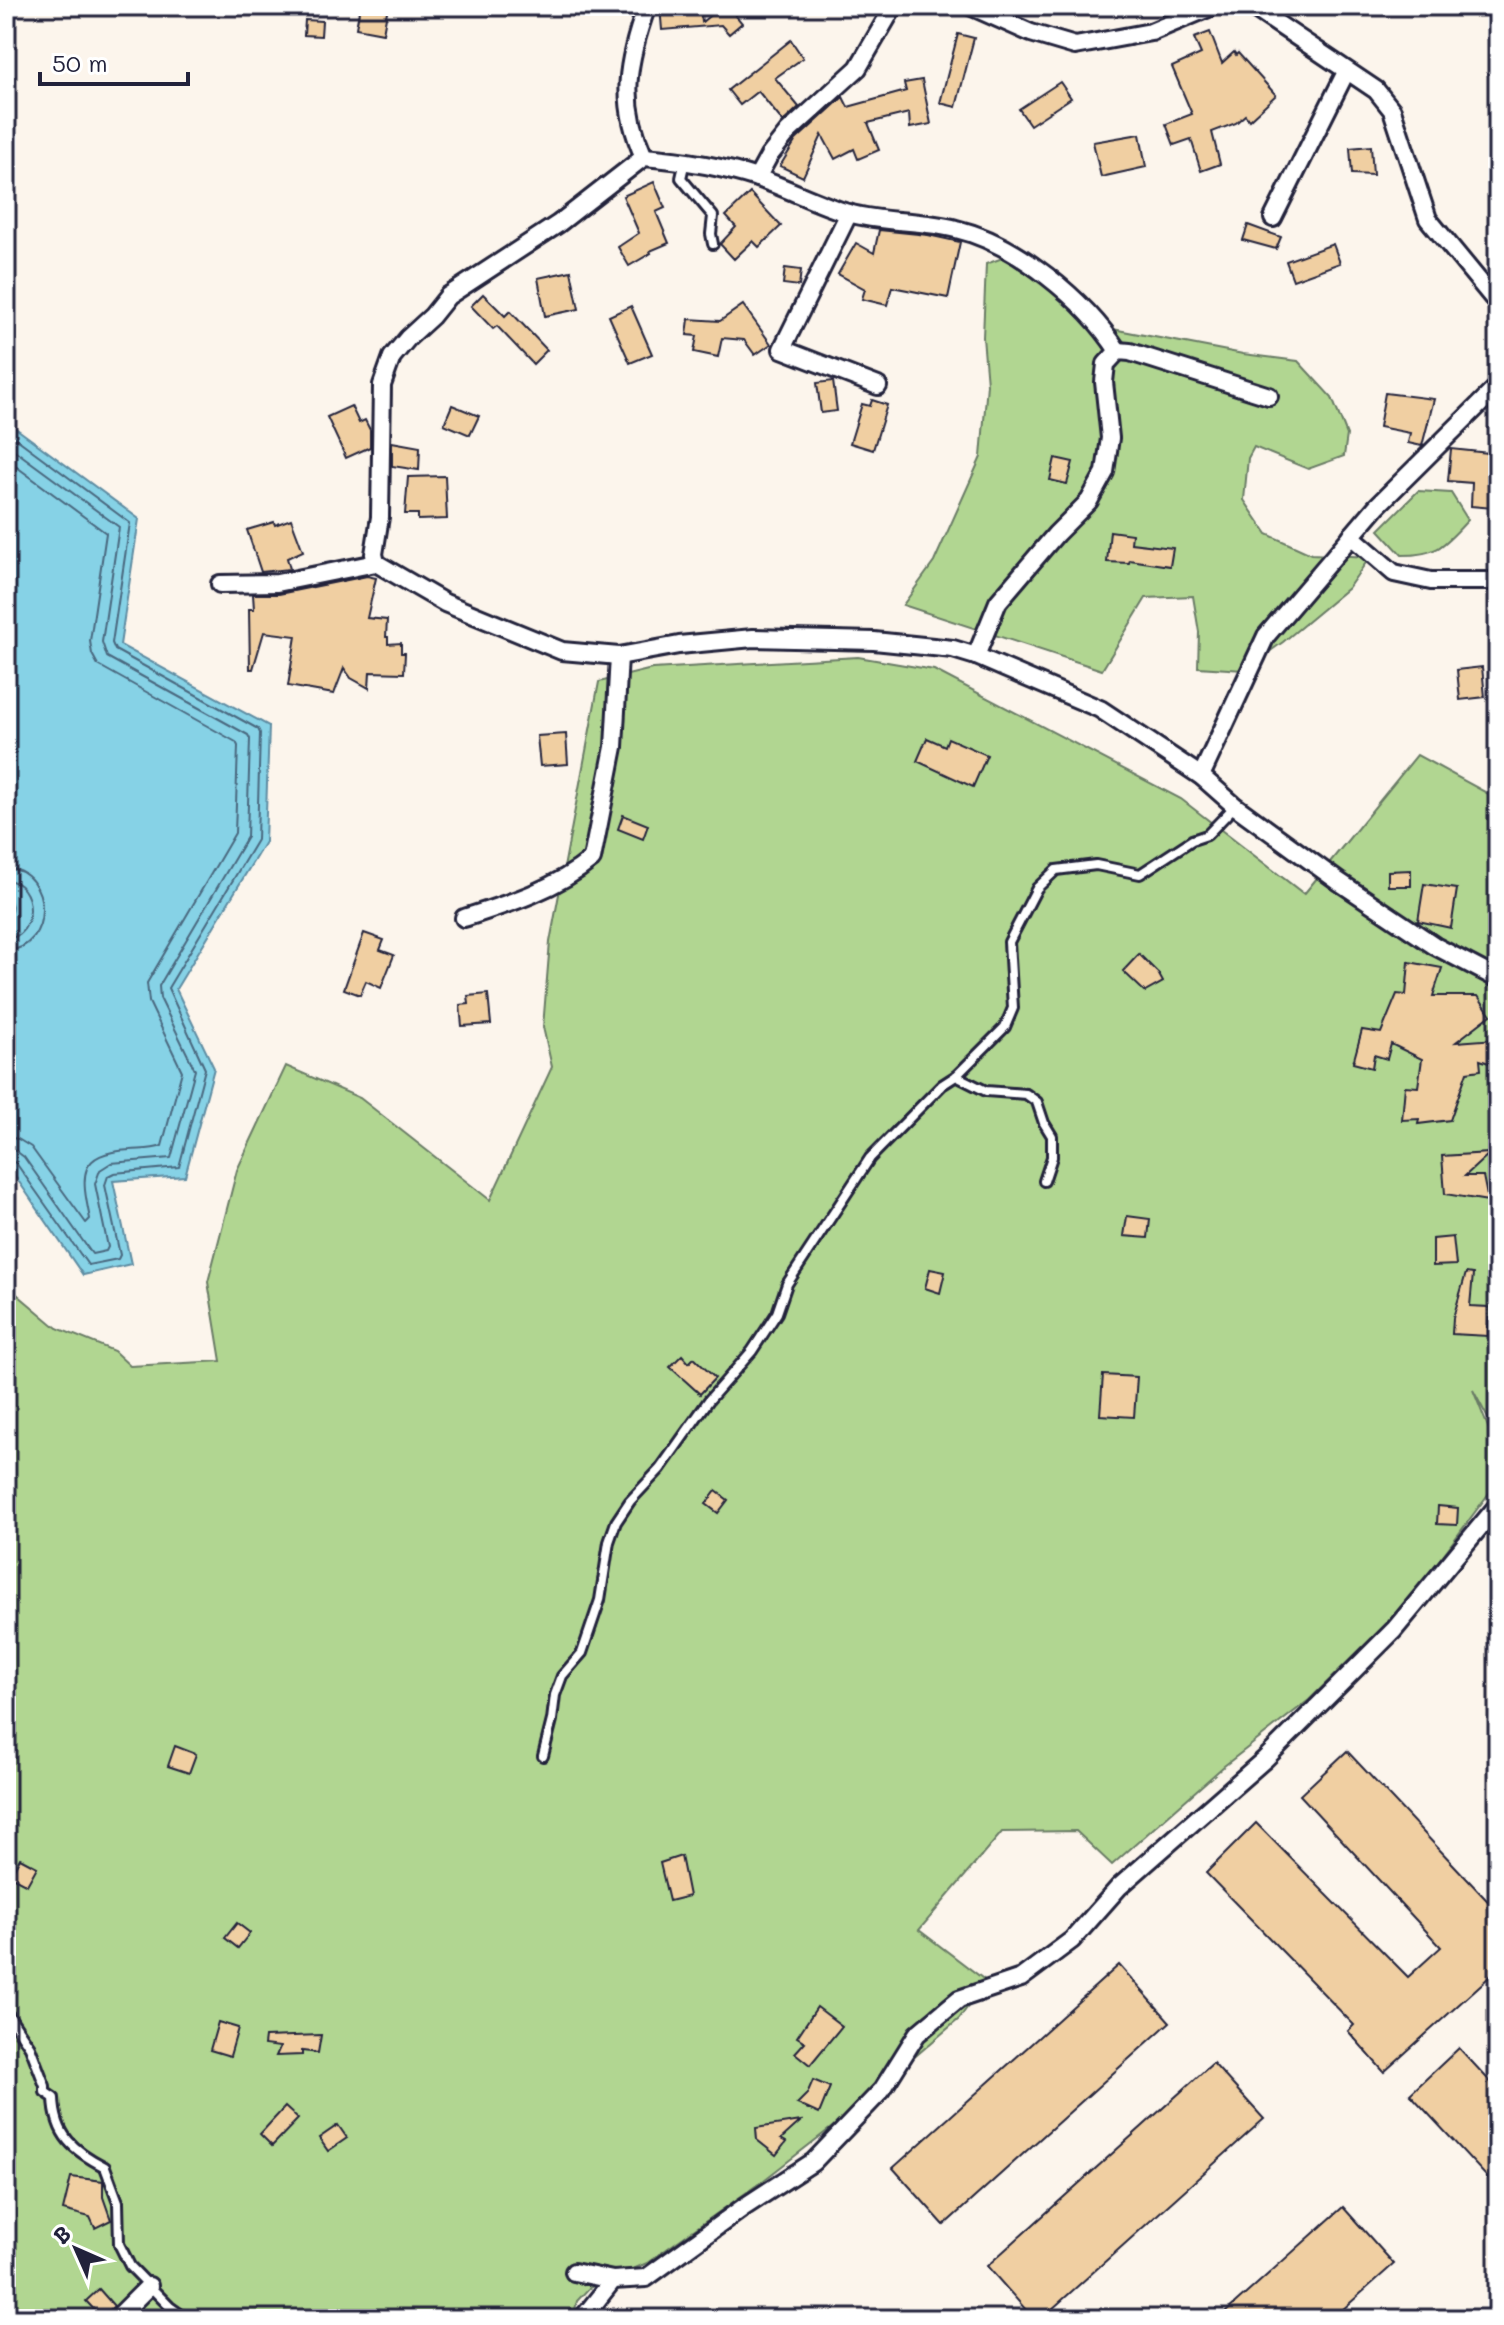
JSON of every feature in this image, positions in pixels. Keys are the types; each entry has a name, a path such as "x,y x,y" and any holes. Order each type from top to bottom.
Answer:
{"street":[{"path":"644,157 634,134 627,78 637,32 647,6"},
{"path":"757,178 788,132 858,68 894,6"},
{"path":"970,6 1031,33 1075,46 1151,32 1213,6"},
{"path":"1251,6 1376,90 1392,110 1428,219 1491,284 1498,304"},
{"path":"1273,218 1346,72"},
{"path":"376,563 374,554 380,517 382,385 392,357 448,296 558,224 644,157 685,160 757,178 849,213 953,228 980,235 1049,277 1102,326 1118,351"},
{"path":"849,213 782,349 878,386"},
{"path":"1118,351 1130,352 1269,396"},
{"path":"976,656 998,602 1037,554 1089,501 1105,472 1110,438 1104,382 1106,364 1118,351"},
{"path":"1201,776 1266,636 1377,506 1498,386"},
{"path":"1351,536 1394,573 1431,581 1498,581"},
{"path":"220,584 277,583 376,563 445,603 562,651 619,656 679,645 753,638 874,641 953,649 976,656 1100,709 1201,776 1235,806 1422,938 1498,979"},
{"path":"464,918 505,905 545,887 592,859 614,747 619,656"},
{"path":"574,2272 613,2280 646,2278 744,2207 813,2162 882,2090 917,2034 959,1999 1021,1978 1072,1940 1119,1887 1265,1759 1354,1672 1443,1574 1498,1505"},
{"path":"582,2319 613,2280"},
{"path":"120,2319 121,2314 149,2286"}],"lane":[{"path":"685,160 681,178 713,216 713,244"},
{"path":"543,1756 555,1695 562,1676 582,1653 600,1600 609,1542 616,1522 630,1501 660,1469 709,1400 752,1351 777,1313 787,1284 870,1158 1005,1027 1013,1008 1009,942 1037,888 1056,870 1096,865 1140,874 1192,840 1207,835 1235,806"},
{"path":"956,1076 986,1091 1026,1094 1037,1102 1052,1136 1052,1157 1044,1181"},
{"path":"6,2011 11,2028 30,2047 45,2092 54,2098 65,2136 77,2153 105,2167 118,2202 119,2244 130,2266 170,2307 187,2319"}],"green space":[{"path":"1008,256 1048,280 1092,325 1243,354 1298,361 1332,398 1347,435 1344,456 1308,469 1254,447 1248,458 1244,500 1267,534 1311,554 1370,557 1348,588 1244,670 1198,667 1199,632 1193,596 1146,598 1102,670 903,605 934,562 981,457 987,384 983,337 986,264"},
{"path":"1418,491 1451,493 1468,520 1433,551 1402,555 1379,530"},
{"path":"858,657 934,670 1181,799 1304,894 1417,755 1498,799 1498,1437 1473,1390 1498,1452 1498,1481 1409,1601 1309,1700 1224,1766 1112,1865 1076,1831 1002,1832 919,1930 986,1981 959,2019 836,2124 764,2180 647,2263 589,2288 577,2301 573,2319 6,2319 6,1285 57,1328 114,1351 130,1366 221,1361 208,1282 237,1170 286,1066 360,1098 490,1200 552,1067 543,1027 550,942 599,682 652,669"}],"water":[{"path":"6,421 139,519 120,645 269,726 265,842 176,989 214,1068 185,1176 113,1181 131,1264 83,1275 6,1163 6,944 12,906 6,888"}],"building":[{"path":"360,6 388,6 383,33 356,28"},
{"path":"660,6 700,6 702,22 721,6 728,6 742,23 729,34 721,25 662,30"},
{"path":"305,20 322,21 321,36 304,35"},
{"path":"1210,32 1222,63 1234,52 1236,55 1238,53 1276,95 1249,120 1245,115 1236,123 1212,132 1220,164 1201,171 1191,139 1174,145 1166,124 1192,114 1172,67 1201,54 1194,38"},
{"path":"958,34 974,38 956,107 940,103"},
{"path":"791,40 803,58 775,78 799,107 783,122 758,91 740,105 728,90"},
{"path":"922,80 931,124 910,128 909,113 868,123 879,150 858,159 854,149 835,159 822,135 803,177 780,166 796,140 843,97 848,107 906,91 904,83"},
{"path":"1060,82 1071,98 1030,125 1019,109"},
{"path":"1140,134 1146,167 1101,177 1093,142"},
{"path":"1371,146 1373,175 1352,174 1350,148"},
{"path":"654,182 665,208 656,212 669,243 650,251 629,266 618,247 639,233 623,196"},
{"path":"750,193 781,226 759,247 753,241 734,259 720,244 736,227 726,216"},
{"path":"1248,225 1281,237 1276,249 1243,240"},
{"path":"879,230 960,242 948,298 892,287 887,305 862,299 865,289 838,274 856,243 874,253"},
{"path":"1333,244 1340,263 1293,280 1286,261"},
{"path":"785,268 801,270 799,286 783,284"},
{"path":"571,271 579,309 545,316 538,278"},
{"path":"483,294 505,316 510,311 547,350 533,364 497,326 493,329 471,306"},
{"path":"743,305 771,344 755,355 744,340 722,338 718,357 694,352 697,336 687,335 689,319 720,321"},
{"path":"631,306 652,354 630,363 609,316"},
{"path":"833,381 837,411 821,413 817,383"},
{"path":"1385,393 1434,399 1422,446 1408,443 1410,433 1379,427"},
{"path":"872,400 887,405 873,450 850,443 862,404 870,406"},
{"path":"452,405 479,416 470,435 444,424"},
{"path":"351,406 359,423 365,420 370,430 370,447 346,458 327,417"},
{"path":"392,442 420,447 419,470 392,466"},
{"path":"1451,449 1498,454 1493,508 1471,506 1472,483 1448,481"},
{"path":"1055,458 1073,462 1067,484 1050,480"},
{"path":"445,476 447,519 418,520 418,514 405,514 408,477"},
{"path":"291,519 303,551 287,558 290,569 261,572 247,530"},
{"path":"1110,531 1132,534 1131,543 1173,548 1170,566 1130,560 1129,563 1107,562"},
{"path":"367,576 376,578 367,618 387,620 388,644 401,643 401,653 405,653 404,673 370,672 369,688 351,678 344,668 334,694 288,686 296,636 264,632 253,669 250,669 249,609 254,609 253,594 279,594"},
{"path":"1482,667 1485,697 1460,700 1457,670"},
{"path":"566,734 568,764 540,766 537,736"},
{"path":"927,738 945,746 948,738 987,755 973,787 917,761"},
{"path":"623,815 648,825 643,839 618,829"},
{"path":"1411,870 1411,886 1388,886 1388,871"},
{"path":"1424,884 1457,889 1451,928 1418,921"},
{"path":"364,933 384,940 380,950 394,955 381,988 366,981 360,995 344,989"},
{"path":"1139,954 1163,982 1145,992 1123,971"},
{"path":"1409,962 1442,968 1433,996 1478,996 1491,1015 1456,1042 1496,1039 1498,1066 1480,1060 1481,1070 1467,1072 1450,1120 1418,1124 1419,1119 1402,1120 1405,1086 1418,1087 1422,1059 1391,1044 1387,1059 1374,1055 1372,1068 1353,1063 1362,1030 1381,1033 1397,994 1406,995"},
{"path":"488,994 491,1024 462,1026 460,1005 469,1004 468,996"},
{"path":"1490,1153 1465,1176 1483,1176 1488,1201 1445,1194 1442,1156"},
{"path":"1127,1216 1150,1219 1148,1238 1124,1236"},
{"path":"1453,1237 1456,1265 1433,1266 1433,1239"},
{"path":"930,1269 945,1272 940,1293 925,1288"},
{"path":"1466,1273 1473,1274 1470,1306 1489,1307 1488,1336 1452,1334 1453,1318"},
{"path":"682,1355 689,1363 694,1358 715,1378 700,1394 670,1367"},
{"path":"1103,1375 1137,1377 1134,1417 1100,1415"},
{"path":"716,1491 728,1500 718,1513 706,1504"},
{"path":"1438,1506 1458,1508 1457,1525 1437,1524"},
{"path":"175,1746 196,1754 189,1773 168,1766"},
{"path":"1347,1751 1498,1912 1498,1969 1384,2072 1348,2031 1354,2025 1206,1873 1256,1823 1408,1977 1441,1947 1300,1795"},
{"path":"681,1856 689,1896 669,1901 660,1863"},
{"path":"20,1858 37,1867 27,1885 10,1876"},
{"path":"237,1923 250,1933 238,1948 225,1938"},
{"path":"1119,1965 1170,2022 944,2225 893,2168"},
{"path":"817,2007 842,2026 810,2065 795,2053 805,2042 797,2037"},
{"path":"218,2022 238,2028 230,2056 210,2050"},
{"path":"321,2035 318,2053 302,2051 302,2055 276,2056 280,2047 264,2045 265,2037"},
{"path":"1459,2048 1498,2090 1498,2189 1410,2094"},
{"path":"1213,2063 1264,2119 1041,2319 1034,2319 987,2266"},
{"path":"813,2080 830,2087 819,2114 797,2104 807,2094"},
{"path":"285,2107 298,2119 272,2146 260,2134"},
{"path":"801,2121 781,2139 786,2142 776,2155 757,2140 756,2128"},
{"path":"338,2125 347,2138 328,2151 319,2138"},
{"path":"71,2177 103,2181 103,2197 111,2220 95,2228 90,2217 63,2210"},
{"path":"1343,2207 1394,2264 1332,2319 1218,2319"},
{"path":"99,2289 114,2306 102,2318 86,2301"}]}
